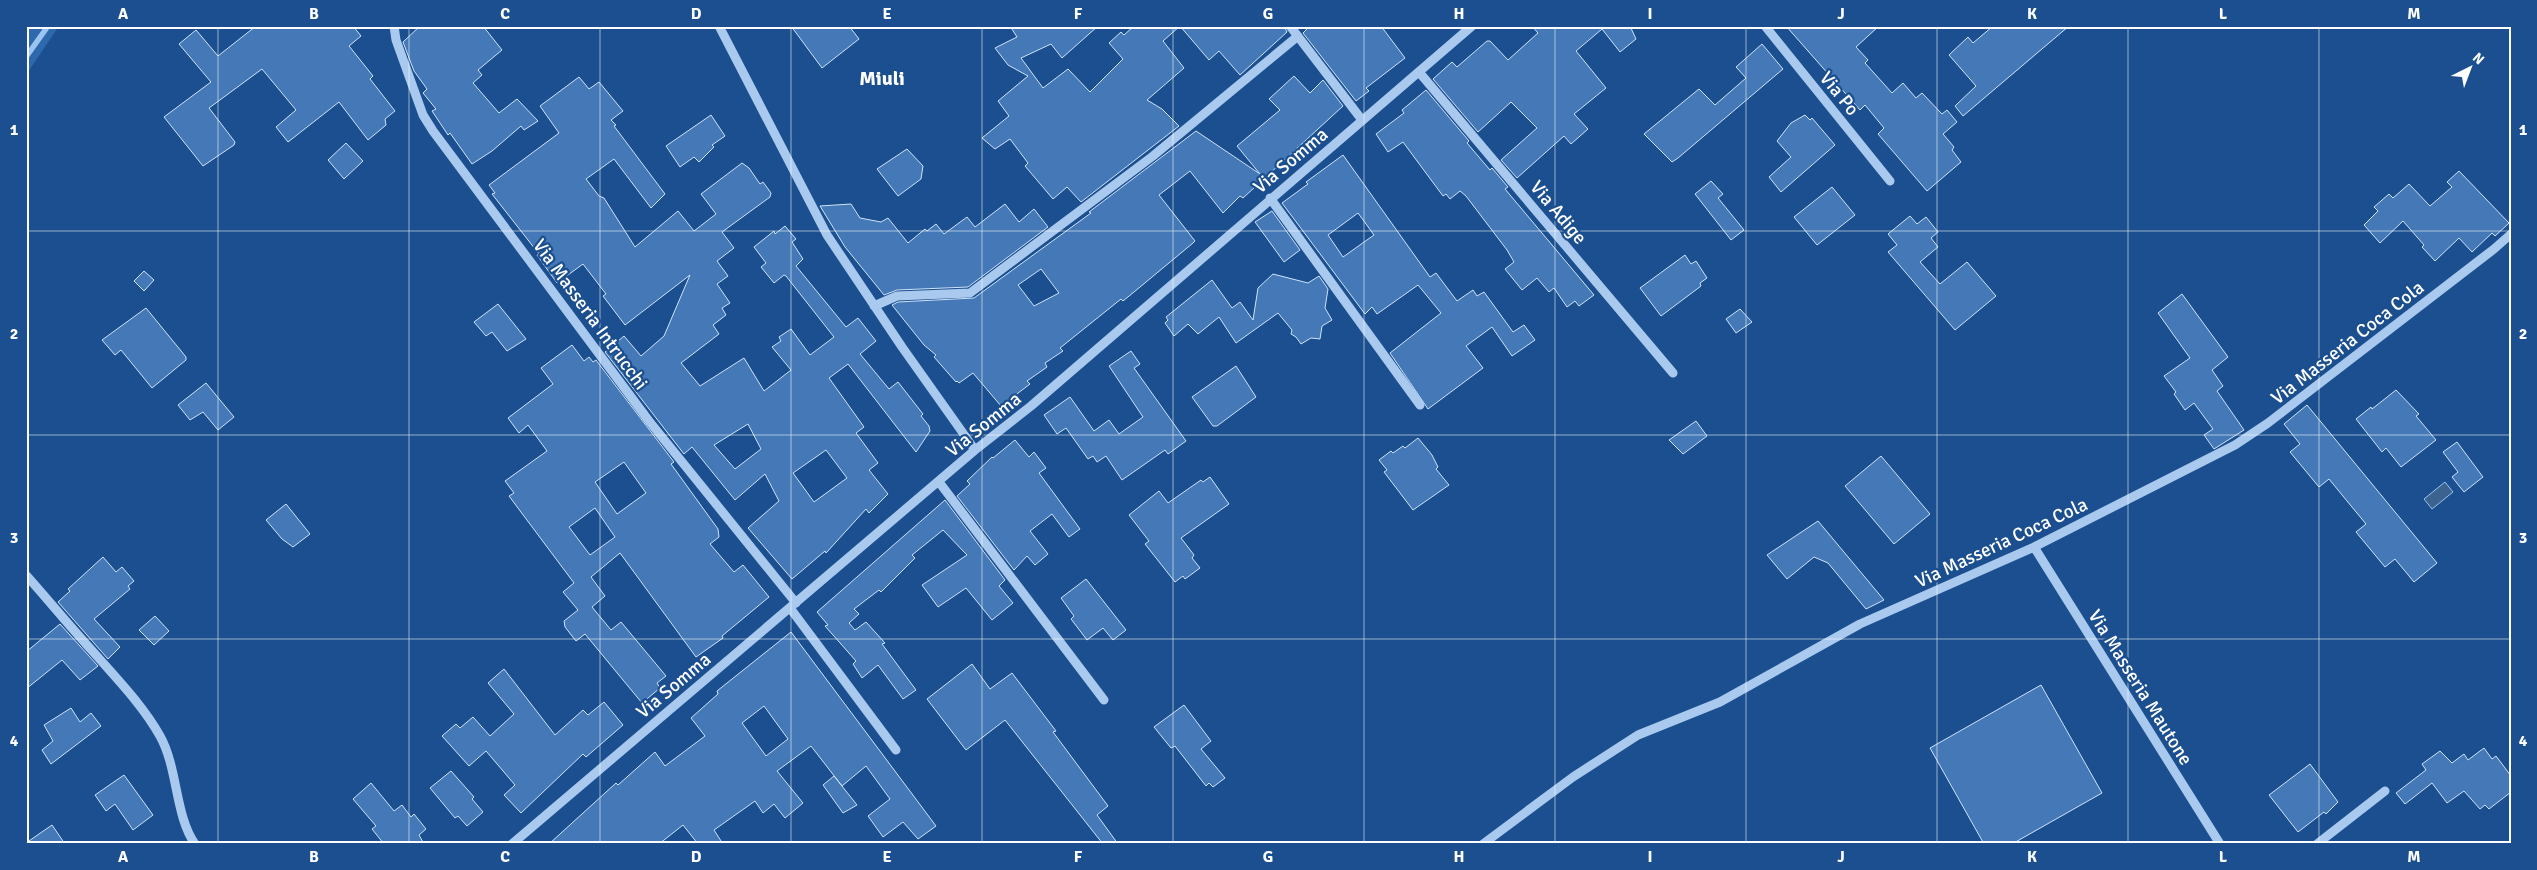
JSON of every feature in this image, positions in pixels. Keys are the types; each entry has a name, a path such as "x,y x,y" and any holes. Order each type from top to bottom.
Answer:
{"street":[{"name":"Via Masseria Intrucchi","path":"394,26 396,40 423,115 433,131 649,421 793,606 896,750"},
{"path":"719,26 827,235 874,306 975,450"},
{"path":"1290,26 1362,120"},
{"name":"Via Somma","path":"512,844 975,450 1031,406 1270,198 1472,26"},
{"name":"Via Po","path":"1766,26 1890,181"},
{"path":"874,306 897,296 970,293 1153,156 1298,36"},
{"name":"Via Adige","path":"1418,72 1672,373"},
{"path":"1270,198 1420,405"},
{"name":"Via Masseria Coca Cola","path":"1483,844 1574,777 1638,735 1720,702 1860,624 2034,547 2235,445 2292,405 2511,234"},
{"path":"938,482 1104,700"},
{"name":"Via Masseria Mautone","path":"2034,547 2220,844"},
{"path":"26,575 132,695 160,736 170,759 190,838 194,844"},
{"path":"2317,844 2385,791"}],"shaded area":[{"path":"26,26 59,26 26,75"},
{"path":"2445,482 2453,492 2432,509 2424,499"}],"building":[{"path":"256,26 353,26 361,36 349,46 373,76 370,79 395,111 385,119 386,125 368,140 339,102 288,142 276,127 296,110 262,69 209,108 235,142 234,145 203,166 164,117 211,82 179,44 196,30 218,56"},
{"path":"420,26 483,26 502,50 478,70 482,75 473,83 499,113 517,99 538,121 524,130 521,126 492,151 472,164 450,133 448,135 432,111 436,109 423,93 427,89 414,71 403,42"},
{"path":"791,26 849,26 859,39 822,68"},
{"path":"1010,26 1098,26 1062,58 1051,44 1021,58 1043,88 1068,69 1090,92 1123,59 1109,43 1121,32 1124,35 1134,26 1180,26 1163,41 1184,68 1147,100 1162,109 1179,126 1081,202 1067,187 1053,199 1025,166 1028,163 1010,139 995,149 982,138 1009,116 998,101 1028,76 1008,65 995,48 1017,37"},
{"path":"1180,26 1284,26 1287,32 1240,75 1219,51 1209,60"},
{"path":"1310,26 1381,26 1405,58 1366,88 1369,91 1356,101 1303,33"},
{"path":"1532,26 1630,26 1636,39 1620,52 1602,29 1576,51 1606,88 1574,114 1588,129 1571,144 1564,136 1517,178 1501,160 1537,128 1511,102 1478,132 1433,79 1452,62 1457,67 1487,41 1490,41 1508,60 1538,33"},
{"path":"1786,26 1879,26 1856,47 1868,60 1865,63 1892,93 1903,83 1916,98 1922,93 1942,114 1947,110 1957,122 1943,134 1954,147 1952,150 1961,162 1927,191 1878,134 1884,128 1865,105 1860,110"},
{"path":"1993,26 2069,26 1963,116 1955,106 1976,86 1949,55 1968,37 1973,43"},
{"path":"1762,44 1783,69 1678,158 1672,162 1644,134 1699,89 1715,105 1746,78 1736,67"},
{"path":"1294,76 1310,93 1323,80 1343,106 1243,198 1240,196 1223,213 1190,171 1159,195 1195,241 1123,301 1121,299 1060,348 1063,351 1045,363 1047,367 1027,381 1030,384 1001,406 973,373 959,383 956,382 934,357 936,355 924,345 892,305 898,302 974,298 1091,213 1089,212 1196,131 1260,174 1237,146 1280,110 1269,99","holes":["1041,269 1059,293 1034,306 1018,285"]},
{"path":"579,77 589,89 599,82 623,111 611,120 616,125 614,126 665,194 651,208 614,159 586,179 599,196 604,198 635,247 678,211 694,231 716,214 701,194 742,163 749,168 760,184 763,182 771,193 770,197 722,232 734,248 717,261 728,276 717,284 730,303 722,308 726,315 713,325 719,334 681,363 700,386 744,358 764,391 791,370 772,347 781,341 779,337 791,329 810,355 834,337 786,276 784,275 774,283 761,267 766,263 754,247 774,231 775,234 785,226 796,239 792,242 803,259 796,266 846,327 858,318 876,341 860,354 889,389 898,382 923,414 921,416 929,426 930,431 916,452 848,364 829,378 864,427 856,433 878,463 869,470 888,494 869,513 866,509 826,553 825,551 792,579 748,528 779,501 765,474 735,500 692,447 684,454 605,352 624,336 641,356 664,336 690,275 625,325 603,296 606,294 583,264 557,283 537,255 539,254 492,194 495,193 489,185 559,133 540,106","holes":["748,424 761,449 735,469 714,445","826,450 847,478 814,502 793,473"]},
{"path":"1426,90 1469,141 1467,143 1490,170 1492,168 1508,187 1505,189 1594,295 1579,306 1575,301 1567,307 1554,288 1549,292 1537,278 1522,290 1505,269 1514,262 1507,250 1466,196 1460,191 1450,199 1446,194 1443,196 1403,142 1388,152 1376,134 1404,113 1402,110"},
{"path":"711,115 725,136 712,145 714,147 699,162 694,157 680,167 666,146"},
{"path":"1805,115 1810,120 1812,118 1835,145 1781,192 1769,177 1791,157 1777,141 1791,123"},
{"path":"346,143 363,161 344,179 328,160"},
{"path":"907,149 923,166 921,179 898,196 877,169"},
{"path":"1343,155 1430,277 1436,273 1457,301 1473,290 1477,296 1484,292 1513,332 1524,325 1535,340 1512,356 1492,327 1466,346 1483,368 1428,409 1390,353 1441,313 1418,285 1377,314 1372,307 1365,314 1282,203 1308,184 1306,182","holes":["1358,213 1374,235 1343,257 1328,235"]},
{"path":"2459,171 2509,223 2495,236 2492,233 2472,252 2459,238 2435,261 2403,221 2380,243 2364,225 2378,211 2374,207 2389,194 2393,198 2409,184 2430,206 2452,187 2447,182"},
{"path":"1711,181 1723,194 1718,198 1744,230 1731,240 1695,194"},
{"path":"1832,187 1855,215 1817,245 1794,217"},
{"path":"851,204 860,218 881,222 888,218 908,243 925,229 927,231 936,224 944,234 967,217 975,227 1005,204 1019,222 1034,209 1048,227 968,287 897,290 884,295 845,247 820,206"},
{"path":"1272,211 1300,250 1284,262 1255,222"},
{"path":"1910,216 1917,224 1926,217 1938,232 1931,238 1938,247 1920,262 1940,284 1967,262 1996,296 1955,330 1888,252 1897,245 1888,234"},
{"path":"1685,255 1691,264 1696,261 1707,278 1700,283 1701,286 1661,316 1640,288"},
{"path":"144,271 154,280 144,291 134,281"},
{"path":"1273,274 1308,283 1319,276 1328,289 1325,308 1332,320 1322,326 1320,339 1311,338 1301,344 1291,334 1292,330 1278,313 1236,343 1219,317 1198,334 1188,324 1174,336 1165,323 1168,320 1166,317 1212,280 1232,308 1240,302 1253,320 1258,288"},
{"path":"2182,294 2228,357 2212,370 2223,386 2217,391 2244,430 2214,449 2204,435 2213,429 2194,403 2185,410 2174,394 2176,392 2164,376 2190,358 2158,313"},
{"path":"498,304 526,339 507,351 492,332 486,336 474,322"},
{"path":"146,308 186,357 186,360 152,388 121,350 115,355 102,340"},
{"path":"1740,309 1752,322 1736,333 1726,319"},
{"path":"572,345 584,361 589,357 593,362 596,360 674,462 671,464 718,529 719,537 710,544 734,572 743,565 769,597 722,636 723,638 696,657 620,553 591,577 605,596 592,607 611,630 621,622 666,676 657,683 660,688 642,703 585,634 576,641 565,627 564,621 578,610 563,592 574,583 509,496 514,493 505,481 547,451 528,425 519,433 508,418 553,384 541,368","holes":["624,462 646,493 617,514 595,482","595,508 615,537 590,555 569,527"]},
{"path":"1131,351 1140,364 1134,368 1186,441 1168,454 1165,450 1122,480 1106,456 1097,462 1093,456 1088,459 1066,428 1057,434 1044,415 1070,397 1094,431 1109,420 1119,434 1143,417 1109,366"},
{"path":"1236,366 1256,397 1217,426 1213,426 1192,397"},
{"path":"206,383 234,417 218,430 203,412 190,420 178,405"},
{"path":"2396,390 2419,414 2416,416 2436,440 2401,467 2386,448 2382,452 2356,419"},
{"path":"2307,405 2437,563 2414,582 2395,559 2385,567 2356,532 2366,524 2329,479 2319,487 2290,452 2300,444 2284,424"},
{"path":"1696,421 1707,436 1683,454 1669,440"},
{"path":"1418,438 1432,455 1438,467 1436,469 1449,485 1413,510 1384,472 1387,470 1379,460 1391,451 1393,453 1403,446 1405,448"},
{"path":"1015,440 1029,457 1034,452 1046,468 1039,473 1080,529 1069,537 1052,514 1030,531 1048,554 1035,565 1027,556 1014,570 957,496 970,484 967,481 992,457"},
{"path":"2457,442 2483,477 2464,492 2452,477 2458,472 2443,452"},
{"path":"1881,456 1930,514 1894,544 1845,486"},
{"path":"1210,477 1229,504 1181,538 1194,555 1192,558 1200,568 1185,579 1183,576 1175,582 1145,544 1149,541 1129,515 1159,491 1168,503 1201,480 1203,482"},
{"path":"945,500 1005,580 999,586 1013,603 992,620 966,588 938,607 922,585 967,555 943,530 912,555 915,558 881,592 879,590 854,609 859,614 849,623 855,630 866,622 885,643 882,644 916,690 903,699 878,665 862,678 853,664 856,661 825,626 828,625 817,612"},
{"path":"286,504 310,534 293,547 282,539 266,520"},
{"path":"1818,521 1884,600 1866,609 1828,563 1814,557 1787,579 1767,555"},
{"path":"103,557 116,572 122,567 134,581 128,586 130,589 94,619 120,647 108,659 58,602 70,591 68,589"},
{"path":"1086,579 1126,630 1113,640 1103,628 1087,640 1071,619 1074,616 1061,598"},
{"path":"155,616 169,631 154,645 139,630"},
{"path":"60,624 98,666 80,680 62,660 26,689 26,652"},
{"path":"791,632 936,826 918,839 903,822 883,837 868,816 890,799 866,766 842,786 811,746 777,771 803,803 785,818 774,804 763,813 755,801 714,830 723,844 698,844 683,825 659,844 549,844 616,783 618,785 655,752 665,766 705,736 691,718 718,694 717,691","holes":["764,706 788,739 766,756 742,723"]},
{"path":"972,664 990,689 1012,673 1056,731 1053,732 1108,806 1097,815 1118,844 1103,844 1005,720 966,750 927,699"},
{"path":"504,669 555,735 583,710 588,715 604,702 623,725 586,757 583,754 521,813 504,795 515,785 486,751 469,766 442,736 456,724 460,728 473,717 490,736 514,714 488,683"},
{"path":"2041,685 2102,793 2012,844 1984,844 1930,748"},
{"path":"1184,705 1211,741 1201,749 1225,778 1213,787 1209,783 1206,786 1175,746 1171,748 1154,727"},
{"path":"71,708 80,722 91,713 101,726 51,764 42,750 53,741 44,725"},
{"path":"2484,748 2492,759 2496,756 2511,776 2511,792 2489,809 2485,805 2480,809 2464,791 2447,803 2432,783 2405,804 2396,793 2426,770 2422,764 2440,751 2452,763 2464,754 2468,760"},
{"path":"2310,764 2338,802 2326,814 2324,812 2298,832 2269,795"},
{"path":"451,771 474,797 472,799 483,812 467,826 458,816 455,818 430,788"},
{"path":"124,775 153,815 133,830 115,804 106,811 95,795"},
{"path":"834,776 857,805 843,813 823,785"},
{"path":"371,783 394,811 402,805 411,817 414,814 426,829 419,835 424,844 384,844 372,829 376,826 353,799"},
{"path":"52,825 65,844 26,844 26,843"}],"waterway":[{"path":"26,57 48,26"}],"district":[{"name":"Miuli","path":"882,78"}]}
